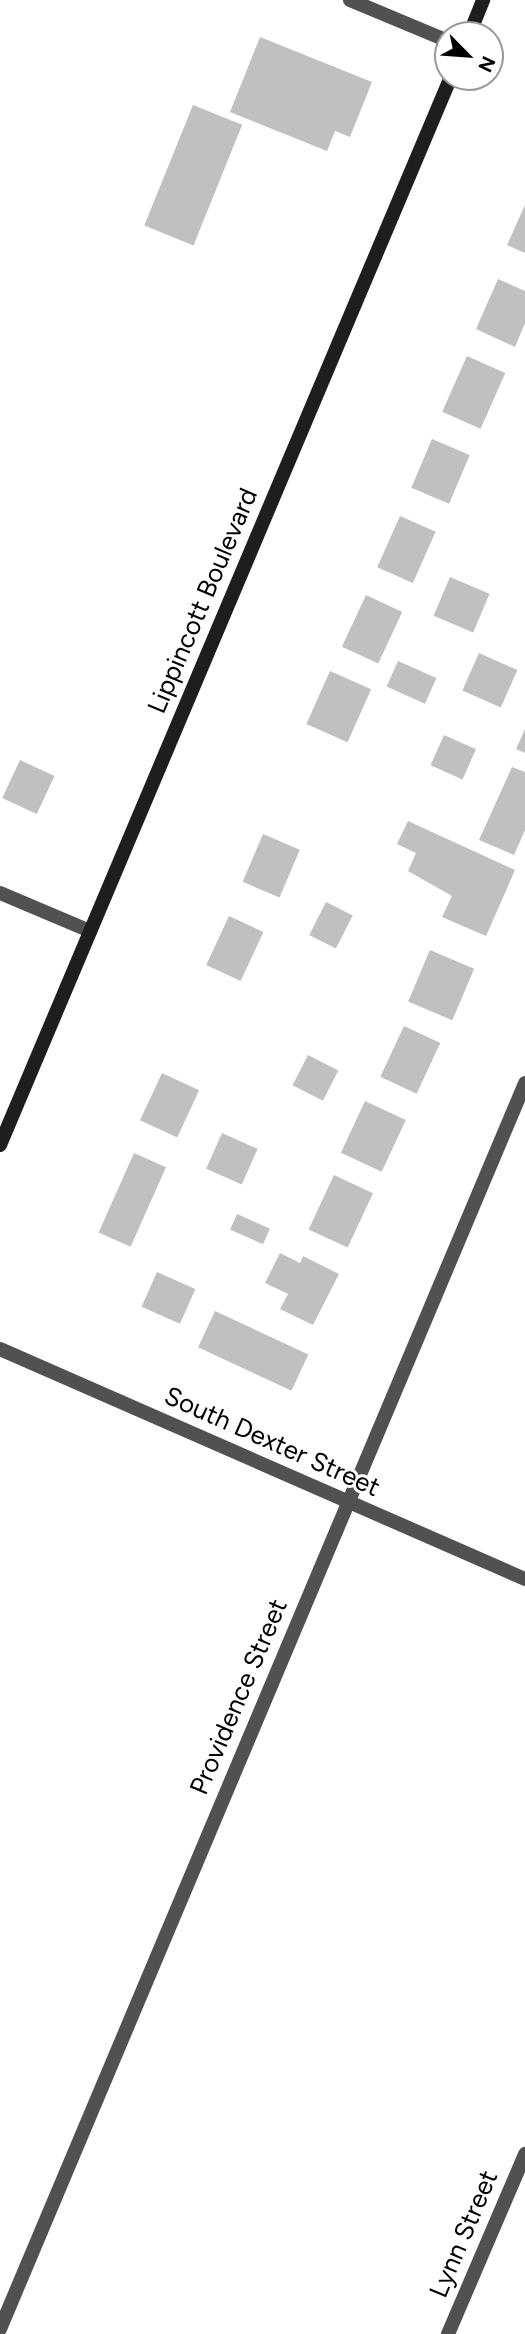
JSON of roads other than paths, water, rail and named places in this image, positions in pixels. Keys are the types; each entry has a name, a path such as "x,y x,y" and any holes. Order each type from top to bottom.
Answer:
{"street":[{"path":"350,0 434,35"},
{"path":"474,21 483,0"},
{"name":"Lippincott Boulevard","path":"0,1145 445,91"},
{"path":"0,893 90,931"},
{"name":"Providence Street","path":"0,2329 525,1083"},
{"name":"South Dexter Street","path":"0,1349 525,1579"},
{"name":"Lynn Street","path":"448,2334 525,2154"}]}
